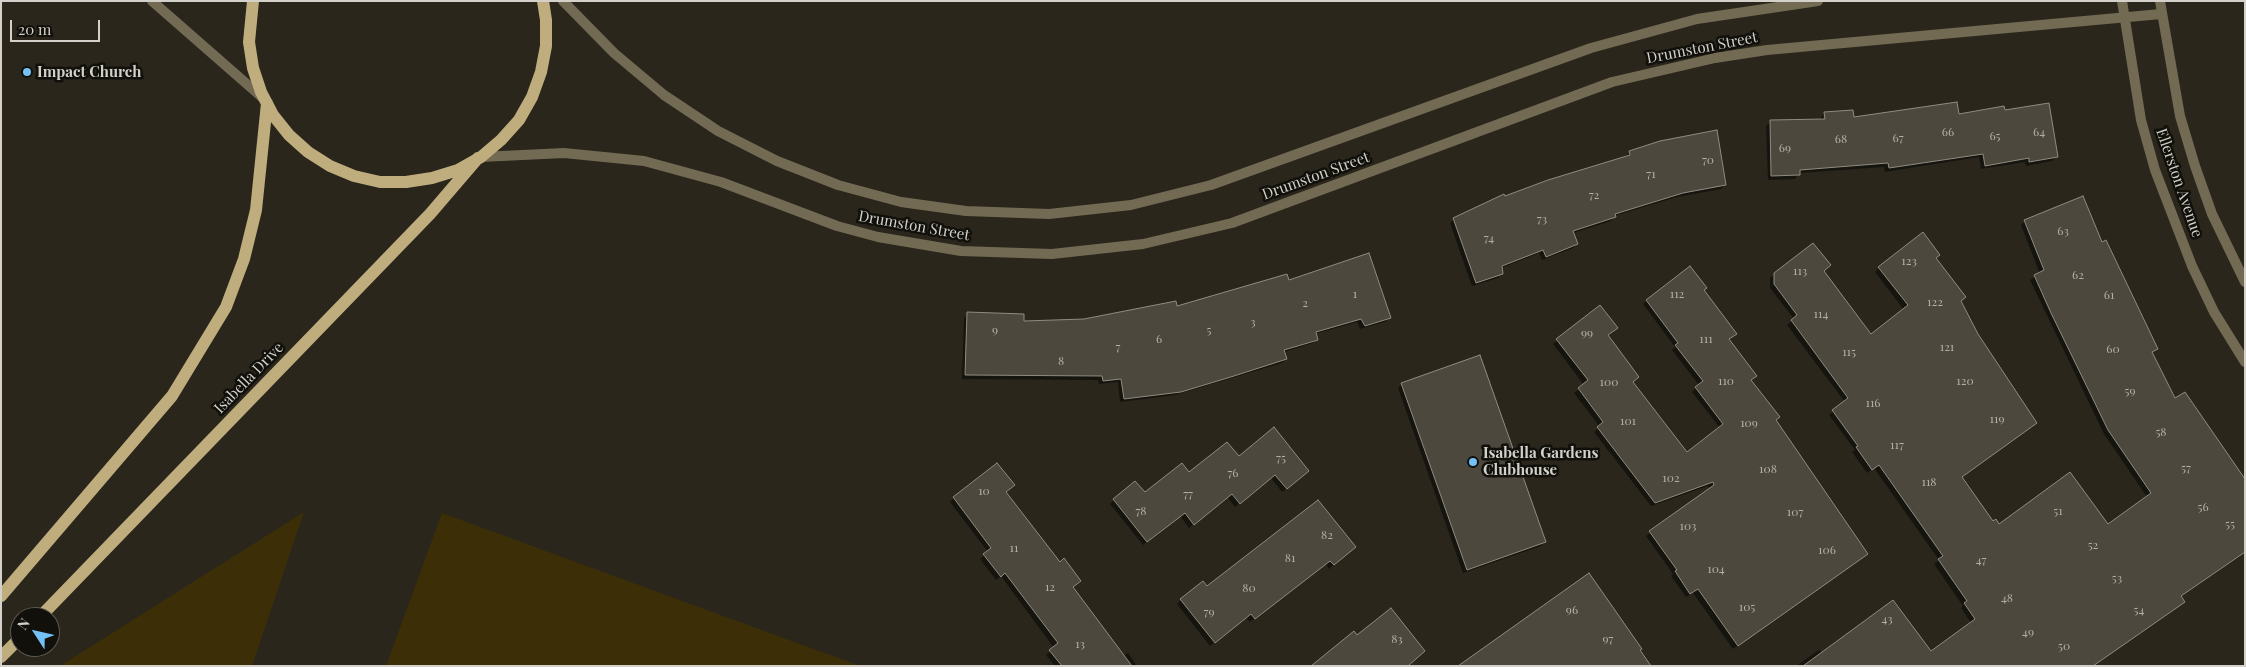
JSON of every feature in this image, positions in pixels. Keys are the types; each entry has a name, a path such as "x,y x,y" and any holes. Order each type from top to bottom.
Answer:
{"main road":[{"path":"253,1 249,42 253,68 273,115 289,135 308,152 330,166 354,176 380,182 406,182 458,170 479,158 501,140 518,120 532,97 541,72 546,46 546,20 543,1"},
{"path":"1,596 172,396 226,307 244,259 256,210 266,101"},
{"name":"Isabella Drive","path":"50,607 430,214 479,158"},
{"path":"1,657 10,648"}],"street":[{"path":"152,1 266,101"},
{"name":"Drumston Street","path":"563,1 614,53 664,95 718,131 777,161 838,185 901,202 966,211 1048,214 1131,205 1211,185 1591,48 1697,19 1818,1"},
{"name":"Ellerston Avenue","path":"2122,1 2123,17 2141,120 2155,170 2192,266 2214,312 2245,362"},
{"name":"Ellerston Avenue","path":"2160,1 2180,116 2195,166 2212,214 2245,282"},
{"name":"Drumston Street","path":"479,158 564,153 644,161 721,182 838,226 878,237 961,251 1052,254 1143,244 1232,223 1607,84 1715,58 1767,50 2161,14"}],"shaded area":[{"path":"304,512 252,666 60,666"},
{"path":"442,513 860,666 386,666"}],"building":[{"path":"1957,102 1959,114 2004,106 2005,110 2049,103 2058,157 2029,162 2029,158 1985,166 1983,154 1889,168 1888,163 1800,170 1800,175 1771,176 1770,120 1825,119 1824,112 1853,110 1854,117"},
{"path":"1717,130 1726,185 1683,193 1615,214 1616,217 1573,231 1578,244 1546,257 1543,250 1502,266 1503,274 1476,283 1453,218 1504,194 1505,196 1548,180 1630,155 1629,151 1660,141"},
{"path":"2083,196 2102,242 2106,240 2158,349 2152,352 2175,398 2185,392 2245,479 2245,552 2181,596 2185,602 2093,666 1803,666 1893,600 1931,651 1975,619 1964,603 1967,601 1938,559 1943,556 1879,465 1872,470 1856,447 1858,446 1832,410 1848,398 1791,320 1797,315 1774,284 1774,273 1813,243 1831,265 1824,271 1871,334 1908,305 1878,267 1923,232 1940,255 1936,258 1966,297 1961,301 1978,334 2037,423 1962,477 1993,521 1996,519 1999,524 2070,472 2108,524 2151,493 2108,430 2051,313 2034,275 2044,270 2024,220"},
{"path":"1369,253 1391,318 1365,326 1361,319 1316,332 1318,340 1284,350 1287,359 1234,376 1181,392 1124,399 1121,379 1103,381 1102,376 965,375 967,312 1024,314 1024,321 1084,319 1176,301 1177,306 1287,274 1289,280"},
{"path":"1690,266 1707,288 1704,290 1737,334 1729,339 1757,376 1751,380 1780,417 1776,420 1868,554 1738,646 1698,589 1690,594 1675,571 1677,570 1649,531 1714,485 1713,482 1655,503 1597,427 1603,422 1578,388 1588,380 1556,339 1600,305 1618,328 1608,335 1639,377 1633,382 1687,452 1723,424 1695,387 1703,381 1675,345 1678,343 1646,300"},
{"name":"Isabella Gardens Clubhouse","path":"1480,355 1546,542 1467,570 1401,383"},
{"path":"1274,427 1309,471 1287,489 1275,475 1240,504 1232,494 1194,525 1185,513 1147,542 1113,499 1135,481 1145,492 1182,463 1189,472 1227,442 1239,456"},
{"path":"997,463 1015,485 1006,492 1060,562 1064,558 1081,581 1073,587 1132,666 1062,666 1049,650 1058,643 1005,573 1001,577 983,554 991,548 953,497"},
{"path":"1318,500 1356,547 1334,565 1330,561 1255,619 1251,614 1215,643 1180,599 1203,581 1207,586"},
{"path":"1589,573 1642,649 1640,650 1651,666 1458,666"},
{"path":"1391,608 1425,651 1408,666 1311,666 1354,631 1357,635"}],"place":[{"name":"Impact Church","path":"27,72"},
{"name":"Isabella Gardens Clubhouse","path":"1473,462"}]}
